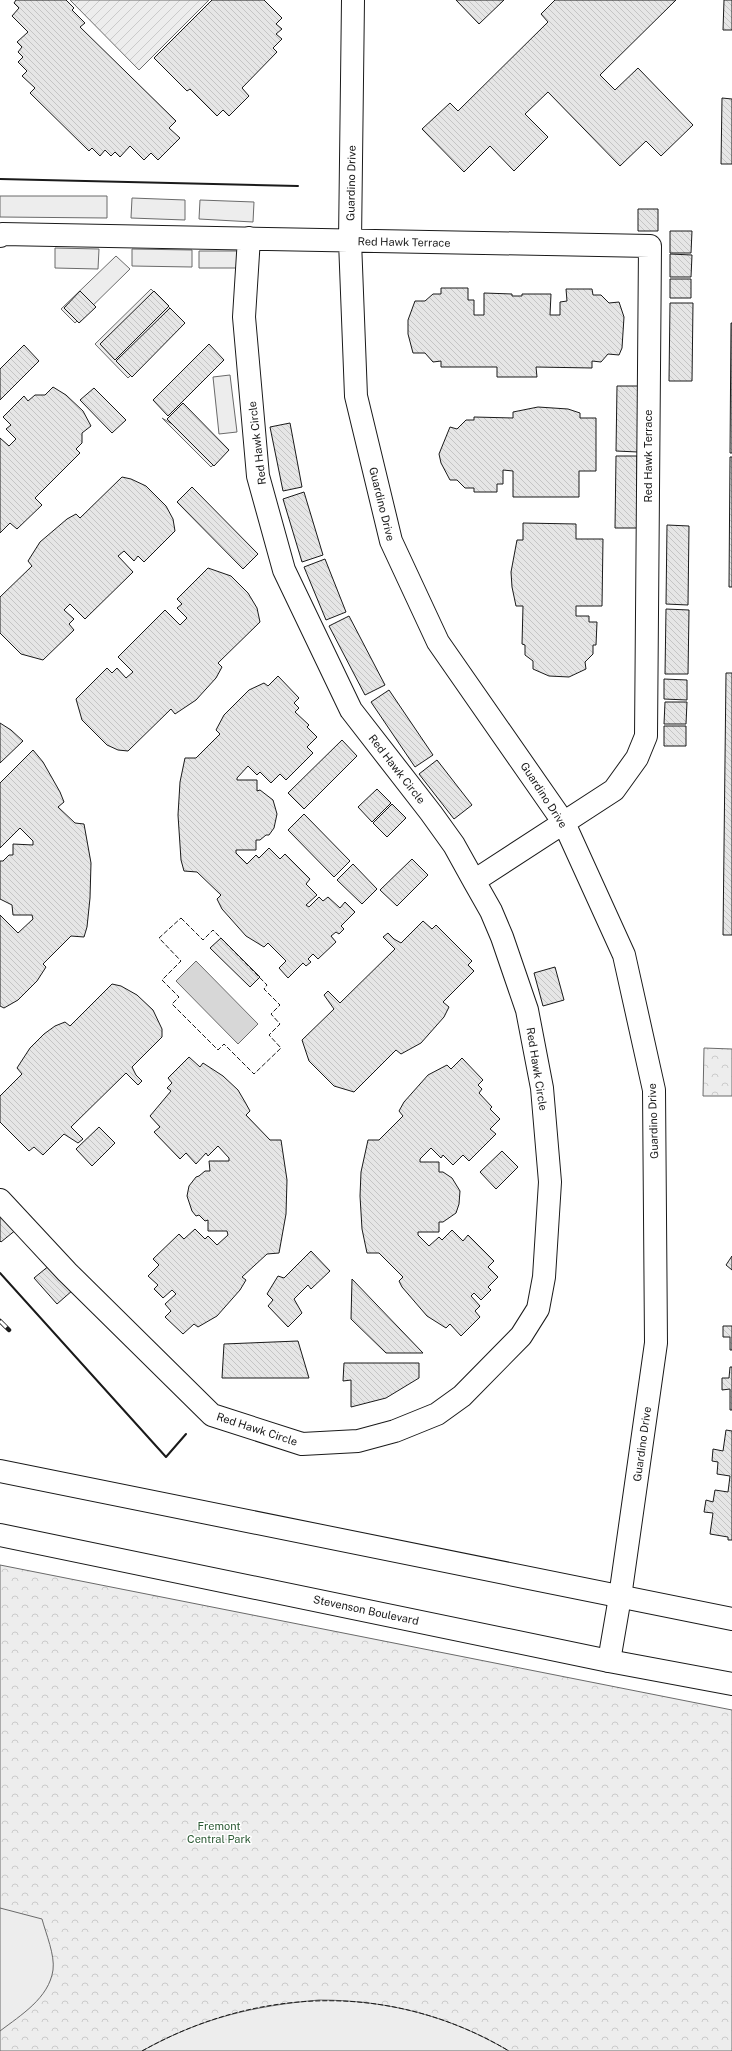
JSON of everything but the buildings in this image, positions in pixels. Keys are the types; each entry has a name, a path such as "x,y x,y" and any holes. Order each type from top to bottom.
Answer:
{"street":[{"name":"Guardino Drive","path":"353,0 350,241 356,396 391,541 438,642 564,823 624,955 654,1090 656,1343 620,1597 609,1661"},
{"path":"0,236 2,234 350,241"},
{"name":"Red Hawk Circle","path":"0,1200 46,1250 212,1415 302,1444 358,1441 395,1431 437,1414 462,1396 521,1336 538,1309 544,1277 550,1182 542,1088 527,1010 502,938 474,881 454,845 431,813 351,710 284,570 258,476 244,317 249,238"},
{"name":"Red Hawk Terrace","path":"350,241 650,246 646,736 638,758 614,790 474,881"},
{"path":"0,1471 732,1619"},
{"name":"Stevenson Boulevard","path":"0,1535 609,1661 732,1684"}],"green space":[{"path":"70,0 209,0 139,70"},
{"path":"704,1048 732,1049 732,1096 703,1096"},
{"name":"Fremont Central Park","path":"0,1565 732,1710 732,2051 0,2051"}],"shaded area":[{"path":"0,196 107,196 107,218 0,217"},
{"path":"132,198 185,200 185,220 131,218"},
{"path":"200,200 254,202 253,222 199,219"},
{"path":"55,248 99,249 98,269 55,268"},
{"path":"132,249 192,250 192,267 132,266"},
{"path":"199,251 241,251 241,268 199,268"},
{"path":"116,256 130,269 75,323 61,309"},
{"path":"151,289 184,322 128,378 95,344"},
{"path":"230,375 237,432 219,434 213,377"},
{"path":"162,418 224,455 211,467"},
{"path":"196,961 258,1024 238,1044 176,981"},
{"path":"0,1908 42,1919 53,1958 53,1970 46,1989 40,1997 25,2012 0,2031"},
{"path":"319,2000 369,2003 417,2012 464,2028 509,2051 142,2051 185,2030 228,2015 272,2006"}],"railway":[{"path":"0,1321 9,1330"}],"fence":[{"path":"181,918 203,940 213,930 267,985 264,989 280,1005 271,1014 280,1024 269,1035 281,1048 254,1074 224,1044 218,1050 172,1004 179,997 162,980 181,961 159,938 181,918"},
{"path":"142,2051 186,2030 232,2014 279,2004 326,2001 372,2004 419,2013 465,2029 509,2051"}],"wall":[{"path":"0,179 298,186"},
{"path":"0,1273 166,1457 186,1434"}]}
